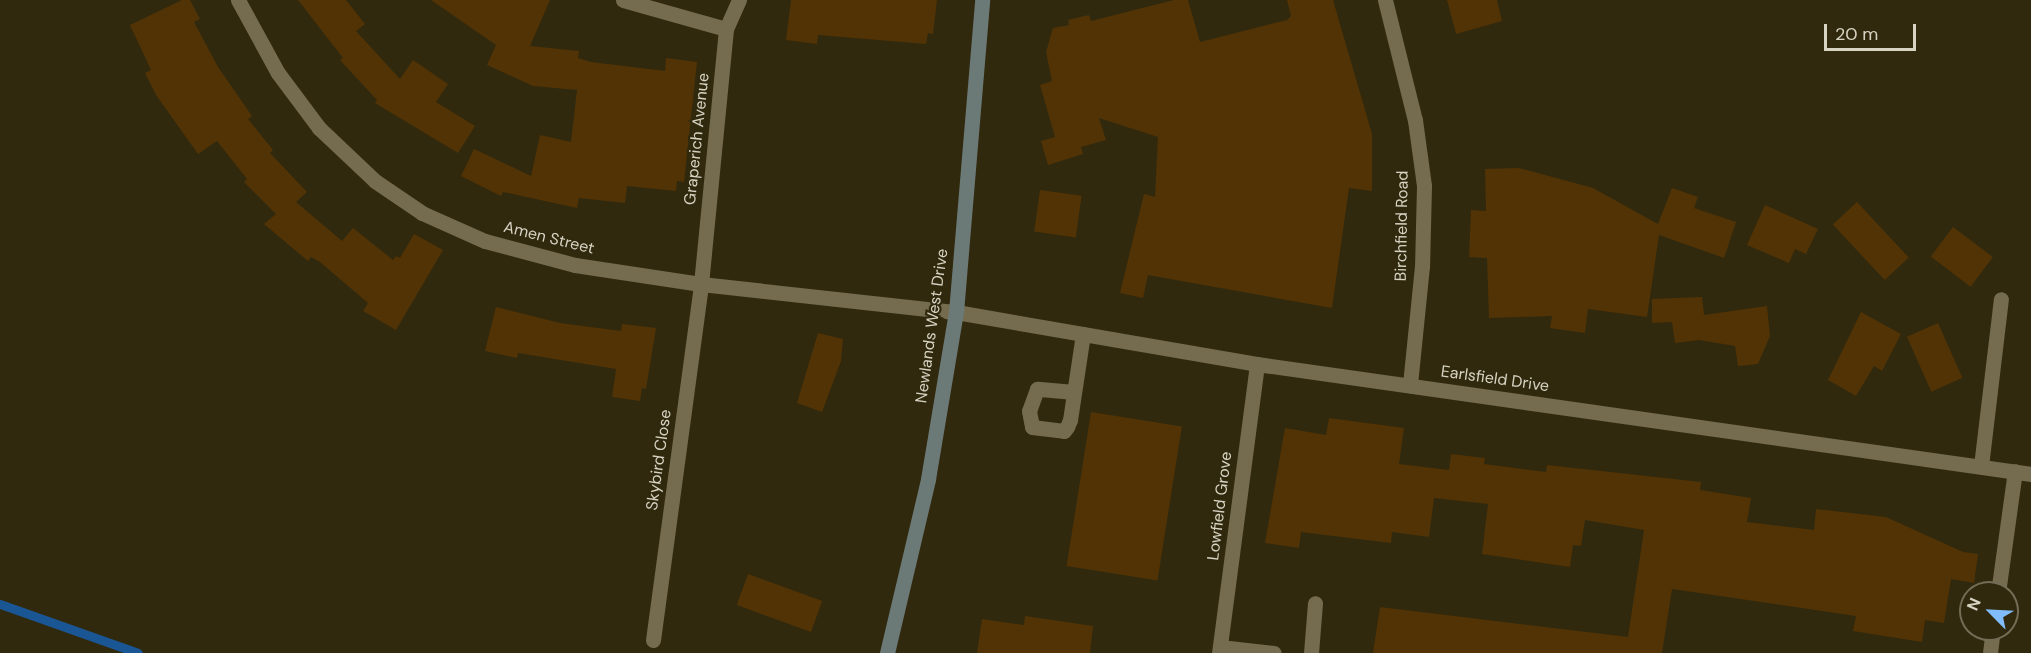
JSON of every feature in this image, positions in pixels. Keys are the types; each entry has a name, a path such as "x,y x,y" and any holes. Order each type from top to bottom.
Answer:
{"street":[{"name":"Amen Street","path":"238,0 278,74 319,128 375,181 422,213 484,241 575,264 701,285 956,312"},
{"path":"623,0 726,29"},
{"name":"Graperich Avenue","path":"701,285 726,29 739,0"},
{"name":"Newlands West Drive","path":"887,653 928,479 956,312 982,0"},
{"name":"Birchfield Road","path":"1385,0 1415,120 1424,186 1422,266 1410,385"},
{"name":"Skybird Close","path":"653,640 701,285"},
{"path":"1980,466 2001,299"},
{"name":"Earlsfield Drive","path":"956,312 1257,364 2031,474"},
{"path":"1074,392 1083,334"},
{"name":"Lowfield Grove","path":"1219,650 1257,364"},
{"path":"2000,581 2015,471"},
{"path":"1311,653 1314,603"},
{"path":"1219,650 1274,653"}],"building":[{"path":"182,0 190,0 200,19 194,22 218,67 252,116 248,119 273,150 270,153 307,192 296,202 342,241 353,228 393,260 396,256 400,258 414,234 443,250 396,330 363,311 368,303 320,262 311,257 308,261 264,224 276,214 244,182 247,179 217,141 198,154 156,95 145,73 151,70 130,25"},
{"path":"298,0 346,0 365,24 356,31 400,79 413,60 448,84 436,102 475,126 458,153 375,103 377,100 340,60 343,58"},
{"path":"431,0 550,0 530,46 579,51 578,58 591,62 665,71 666,58 697,62 684,182 677,181 676,191 627,186 625,203 579,198 577,208 503,192 501,196 461,176 474,149 531,176 540,135 571,142 577,90 533,86 487,65 496,45"},
{"path":"791,0 937,0 933,34 928,33 926,44 818,35 817,44 786,40"},
{"path":"1174,0 1188,0 1200,42 1287,20 1291,16 1287,0 1333,0 1372,134 1372,191 1349,188 1332,308 1148,275 1143,298 1120,293 1144,194 1155,197 1158,137 1099,118 1106,140 1081,147 1083,154 1048,165 1041,141 1055,137 1040,85 1052,81 1046,52 1053,28 1069,25 1068,20 1089,15 1091,21"},
{"path":"1447,0 1497,0 1502,21 1456,34"},
{"path":"1519,168 1593,188 1658,224 1672,188 1698,197 1694,208 1736,222 1724,258 1659,235 1647,317 1588,309 1585,333 1550,328 1552,316 1489,318 1487,258 1469,257 1471,210 1486,211 1485,169"},
{"path":"1040,190 1082,196 1076,237 1034,232"},
{"path":"1857,202 1909,258 1885,280 1833,225"},
{"path":"1765,205 1818,229 1806,254 1795,249 1789,263 1747,245"},
{"path":"1953,227 1993,257 1971,287 1931,257"},
{"path":"1702,297 1704,315 1767,306 1770,336 1758,364 1738,366 1735,346 1699,340 1675,343 1672,322 1652,323 1652,299"},
{"path":"496,307 560,323 621,331 622,324 656,328 646,389 642,388 640,401 612,397 616,369 518,353 517,358 485,351"},
{"path":"1861,312 1901,334 1882,371 1874,366 1856,396 1828,380"},
{"path":"1938,323 1962,378 1931,392 1907,337"},
{"path":"818,333 843,339 841,361 822,412 797,403"},
{"path":"1091,412 1182,426 1157,580 1067,566"},
{"path":"1329,418 1404,428 1399,464 1449,470 1451,454 1485,458 1484,464 1546,472 1547,465 1701,482 1700,490 1751,498 1747,522 1814,530 1816,509 1886,517 1963,552 1978,554 1974,581 1951,579 1944,623 1925,620 1922,642 1853,631 1856,616 1672,589 1662,653 1373,653 1380,607 1628,637 1644,530 1585,520 1581,546 1573,545 1570,567 1482,554 1488,504 1434,498 1429,537 1392,532 1391,543 1301,532 1299,548 1265,543 1285,428 1326,435"},
{"path":"748,574 822,601 811,632 737,605"},
{"path":"1025,616 1093,626 1090,653 977,653 982,619 1024,625"}],"waterway":[{"path":"0,604 138,653"}]}
